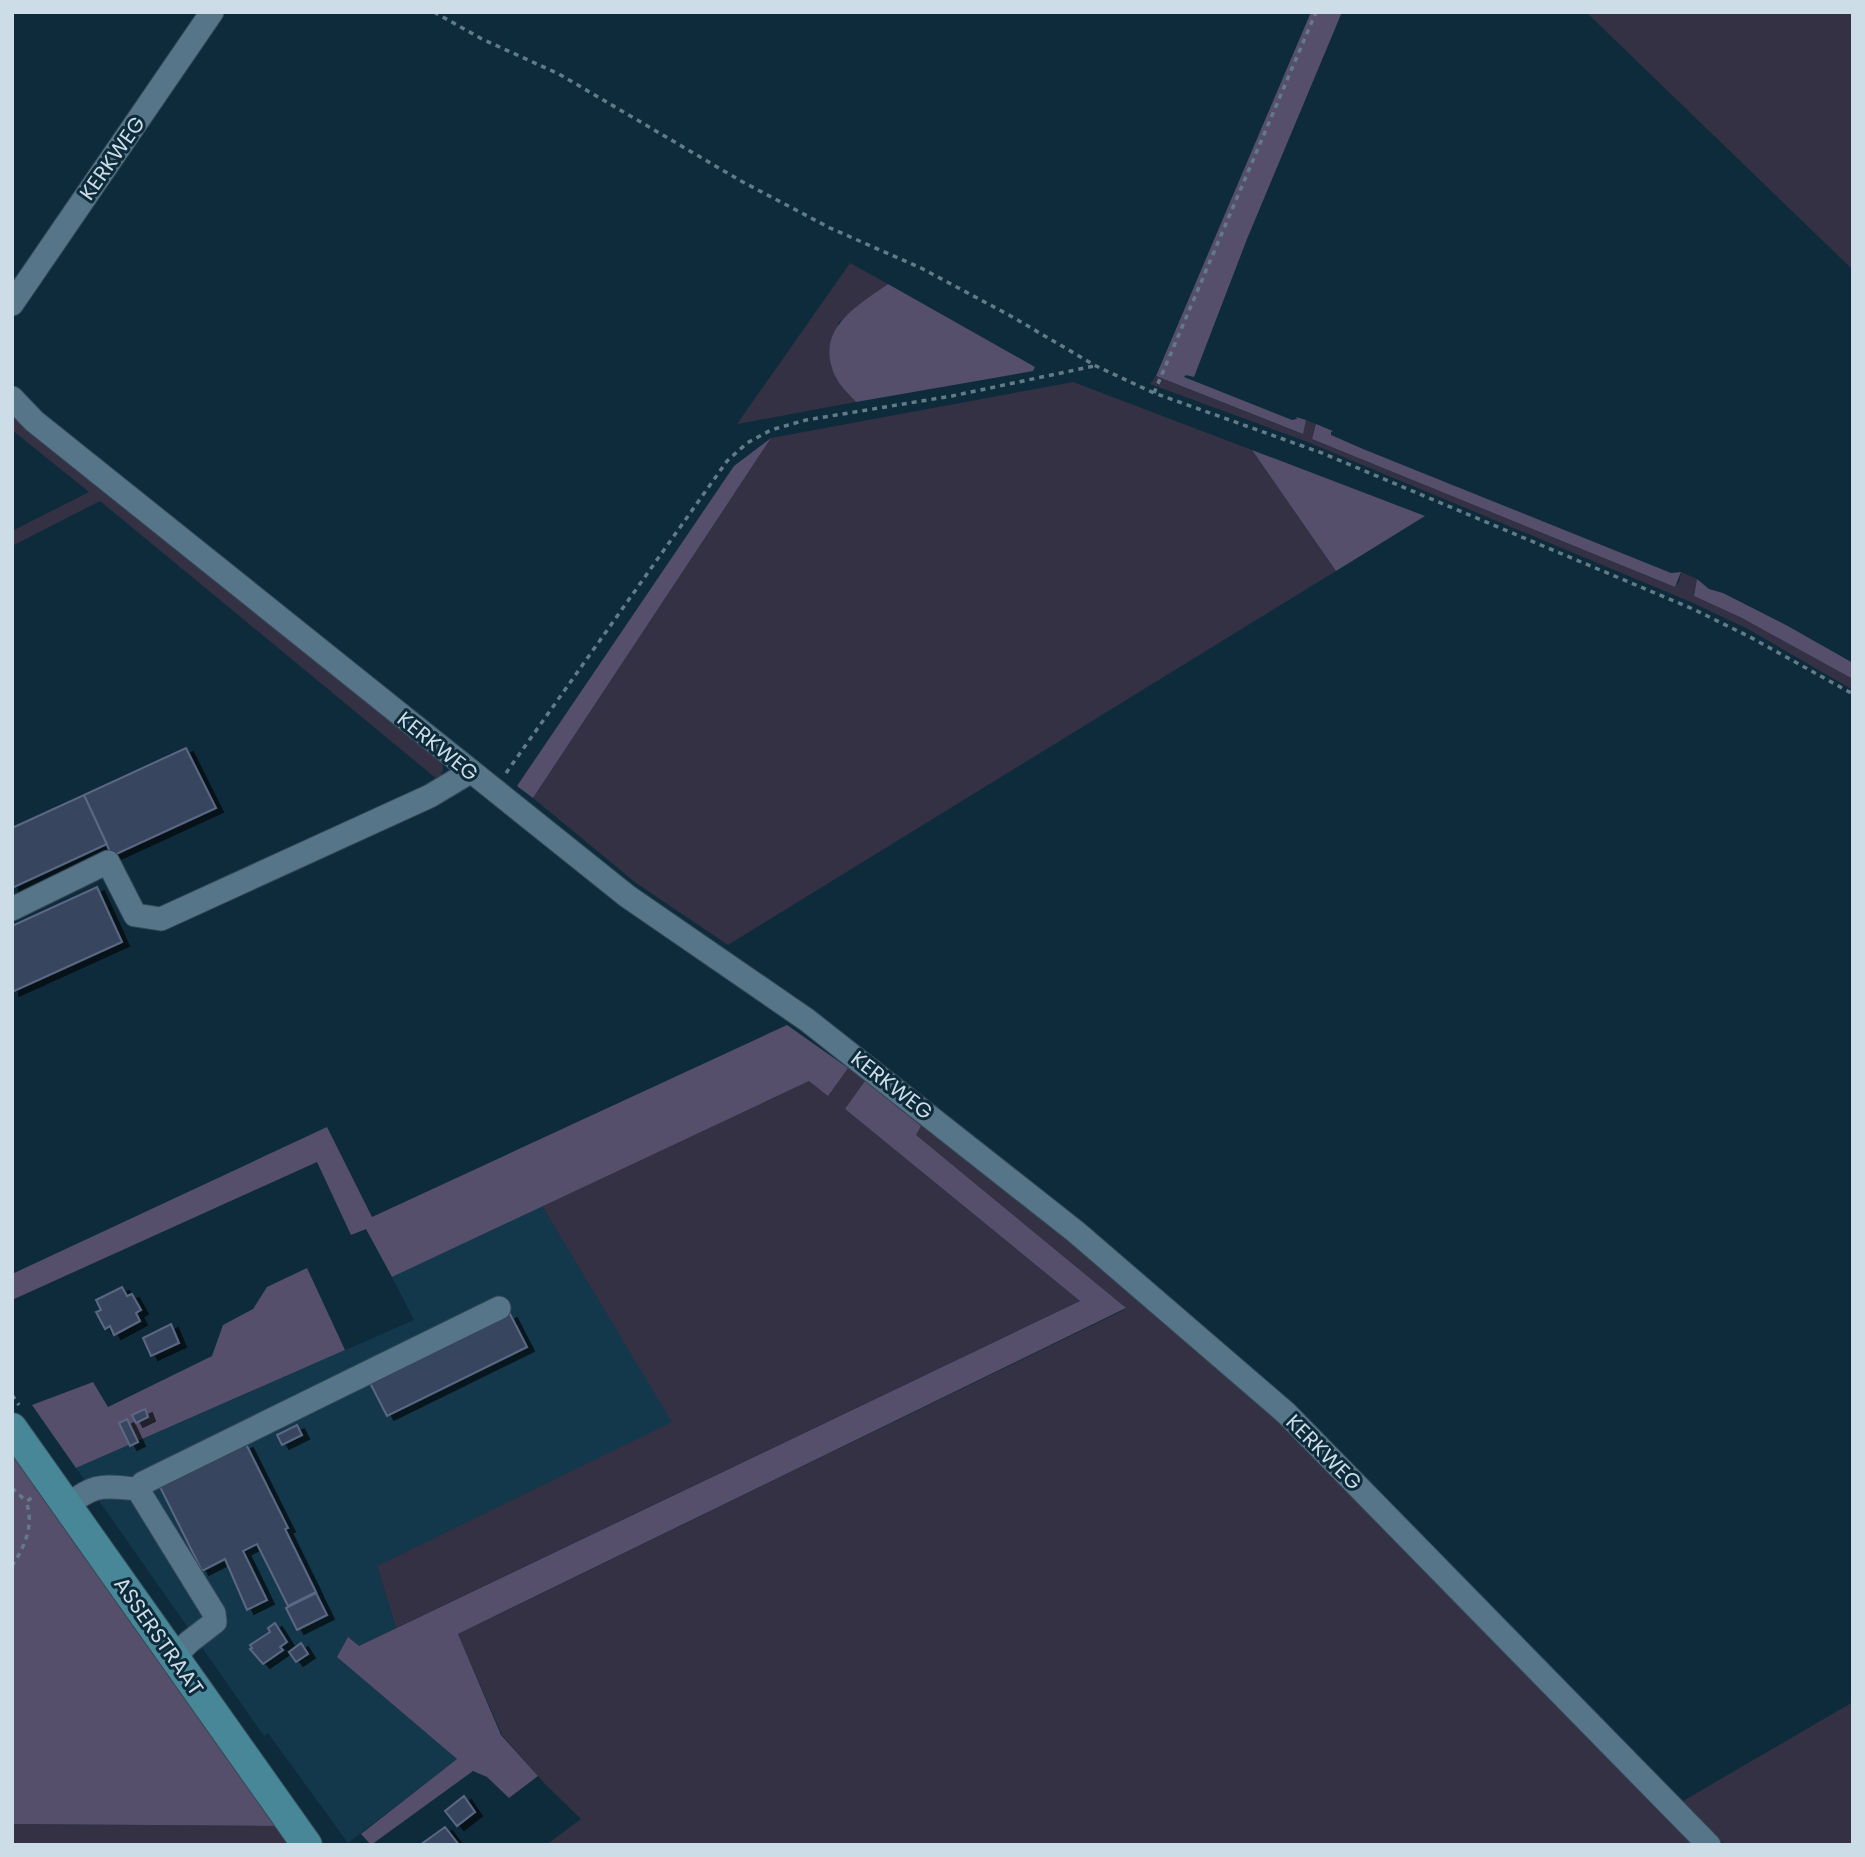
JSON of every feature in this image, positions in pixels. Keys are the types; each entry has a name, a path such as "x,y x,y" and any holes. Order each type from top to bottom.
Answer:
{"main road":[{"name":"ASSERSTRAAT","path":"12,1428 307,1845"}],"street":[{"name":"KERKWEG","path":"12,304 212,12"},
{"name":"KERKWEG","path":"12,398 34,421 626,895 807,1020 1076,1232 1286,1413 1709,1845"},
{"path":"12,909 108,862 135,915 161,919 430,796 470,772"},
{"path":"174,1657 215,1622 214,1613 140,1493 143,1483 499,1308"},
{"path":"67,1506 82,1493 96,1487 141,1489"}],"path":[{"path":"434,12 482,40 559,74 741,181 830,228 921,268 1096,366 1154,393 1322,453 1637,584 1750,637 1853,694"},
{"path":"1154,393 1316,12"},
{"path":"492,789 727,461 747,443 771,429 806,420 952,396 1096,366"},
{"path":"12,1488 26,1502 28,1517 26,1544 12,1566"},
{"path":"26,1502 38,1493 67,1506"}],"shaded area":[{"path":"1311,12 1342,12 1247,239 1194,377 1184,377 1292,420 1297,419 1296,417 1306,420 1303,434 1156,376"},
{"path":"1586,12 1853,12 1853,270"},
{"path":"850,263 888,284 838,323 835,377 856,402 737,424"},
{"path":"888,284 1035,367 1033,371 856,402 835,376 830,359 830,345 834,332 842,321 863,301"},
{"path":"1156,376 1302,434 1306,420 1316,424 1312,439 1675,587 1681,572 1697,579 1694,596 1742,618 1847,675 1853,679 1853,690 1748,629 1691,602 1305,441 1150,384"},
{"path":"1073,382 1252,450 1336,571 728,945 636,883 533,798 771,438"},
{"path":"12,409 442,758 443,770 438,780 100,501 12,546 12,531 89,492 12,430"},
{"path":"1316,424 1333,431 1331,435 1363,449 1671,573 1681,572 1675,587 1312,439"},
{"path":"771,438 533,798 517,786 734,466"},
{"path":"1252,450 1425,516 1336,571"},
{"path":"1697,579 1709,589 1723,593 1786,625 1853,663 1853,679 1742,618 1694,596"},
{"path":"787,1025 848,1068 828,1096 809,1081 392,1277 366,1229 351,1235 317,1162 12,1300 12,1274 327,1127 372,1217"},
{"path":"852,1062 1042,1213 1278,1414 1702,1845 546,1845 581,1819 545,1784 502,1735 458,1634 1126,1309 915,1135 921,1126 845,1109 1080,1301 396,1628 377,1566 672,1422 542,1206 809,1080 848,1068"},
{"path":"865,1081 921,1126 916,1135 1126,1308 458,1634 501,1735 538,1776 509,1798 487,1777 473,1771 371,1845 361,1834 457,1759 337,1657 348,1637 359,1646 1080,1301 845,1109"},
{"path":"542,1206 673,1422 377,1566 396,1628 337,1657 457,1759 348,1843 268,1733 264,1736 76,1468 414,1320 392,1277"},
{"path":"307,1268 345,1350 76,1468 32,1405 93,1382 108,1407 212,1356 223,1325 253,1309 267,1287"},
{"path":"12,1447 278,1826 12,1824"},
{"path":"1853,1702 1853,1845 1725,1845 1683,1801"},
{"path":"12,1824 278,1826 292,1845 12,1845"}],"building":[{"path":"186,748 216,808 112,856 84,795"},
{"path":"84,795 107,844 12,888 12,828"},
{"path":"97,887 122,942 12,992 12,926"},
{"path":"122,1287 127,1296 132,1294 141,1310 136,1313 140,1321 114,1335 110,1326 105,1329 96,1312 101,1310 96,1300"},
{"path":"510,1314 527,1347 387,1416 370,1383"},
{"path":"171,1324 179,1343 151,1356 143,1338"},
{"path":"145,1409 148,1417 136,1423 132,1415"},
{"path":"127,1419 138,1442 130,1446 119,1423"},
{"path":"297,1425 302,1435 282,1445 277,1435"},
{"path":"246,1444 316,1592 288,1606 257,1544 243,1551 267,1600 247,1610 225,1559 202,1571 160,1487"},
{"path":"316,1593 327,1615 297,1630 286,1608"},
{"path":"275,1623 287,1642 280,1647 283,1650 263,1664 250,1649 250,1645 270,1632 268,1628"},
{"path":"301,1643 308,1654 296,1662 289,1652"},
{"path":"464,1796 475,1812 457,1826 445,1811"},
{"path":"445,1827 459,1845 420,1845"}]}
